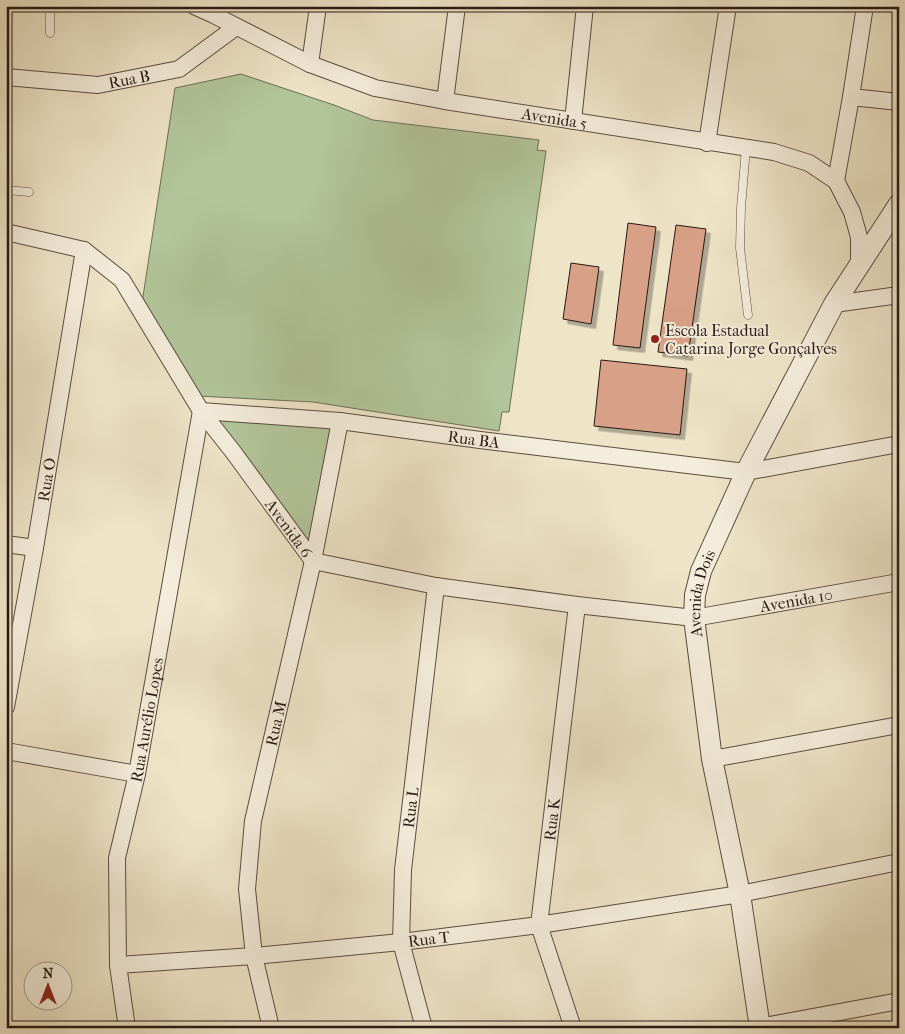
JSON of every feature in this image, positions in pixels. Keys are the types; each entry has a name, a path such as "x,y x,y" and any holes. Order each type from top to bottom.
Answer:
{"street":[{"name":"Avenida 5","path":"194,6 214,11 236,27 310,64 375,88 445,101 774,152 809,163 836,181 852,212 859,237 859,265"},
{"path":"310,64 318,6"},
{"path":"445,101 457,6"},
{"path":"574,121 585,6"},
{"path":"707,142 728,6"},
{"path":"836,181 865,6"},
{"name":"Rua B","path":"6,77 98,85 179,69 236,27"},
{"path":"851,97 899,102"},
{"name":"Avenida Dois","path":"758,1027 740,894 712,759 694,618 695,596 701,571 746,472 834,304 899,204"},
{"name":"Avenida 6","path":"6,232 84,250 122,280 201,411 313,561 436,586 577,605 694,618"},
{"name":"Rua O","path":"6,707 35,548 84,250"},
{"path":"834,304 899,295"},
{"name":"Rua BA","path":"201,411 340,421 746,472 899,444"},
{"name":"Rua Aurélio Lopes","path":"127,1028 118,965 117,858 137,774 201,411"},
{"name":"Rua M","path":"271,1028 254,956 247,888 253,822 313,561 340,421"},
{"path":"6,544 35,548"},
{"name":"Avenida 10","path":"694,618 899,582"},
{"name":"Rua L","path":"424,1028 401,942 403,870 436,586"},
{"name":"Rua K","path":"573,1028 538,924 577,605"},
{"path":"712,759 899,725"},
{"path":"6,751 137,774"},
{"name":"Rua T","path":"118,965 254,956 401,942 538,924 740,894 899,862"},
{"path":"758,1027 899,1001"}],"lane":[{"path":"50,6 50,33"},
{"path":"746,148 740,208 740,248 748,315"},
{"path":"6,190 28,192"}],"green space":[{"path":"241,74 373,120 539,140 537,150 546,151 509,412 502,412 499,431 313,402 198,396 142,303 175,88"},
{"path":"201,411 340,421 313,561"}],"building":[{"path":"628,223 656,227 640,348 613,345"},
{"path":"676,225 706,229 688,356 658,352"},
{"path":"571,263 599,267 591,324 563,319"},
{"path":"601,360 687,369 680,435 594,426"}],"place":[{"name":"Escola Estadual Catarina Jorge Gonçalves","path":"655,339"}]}
